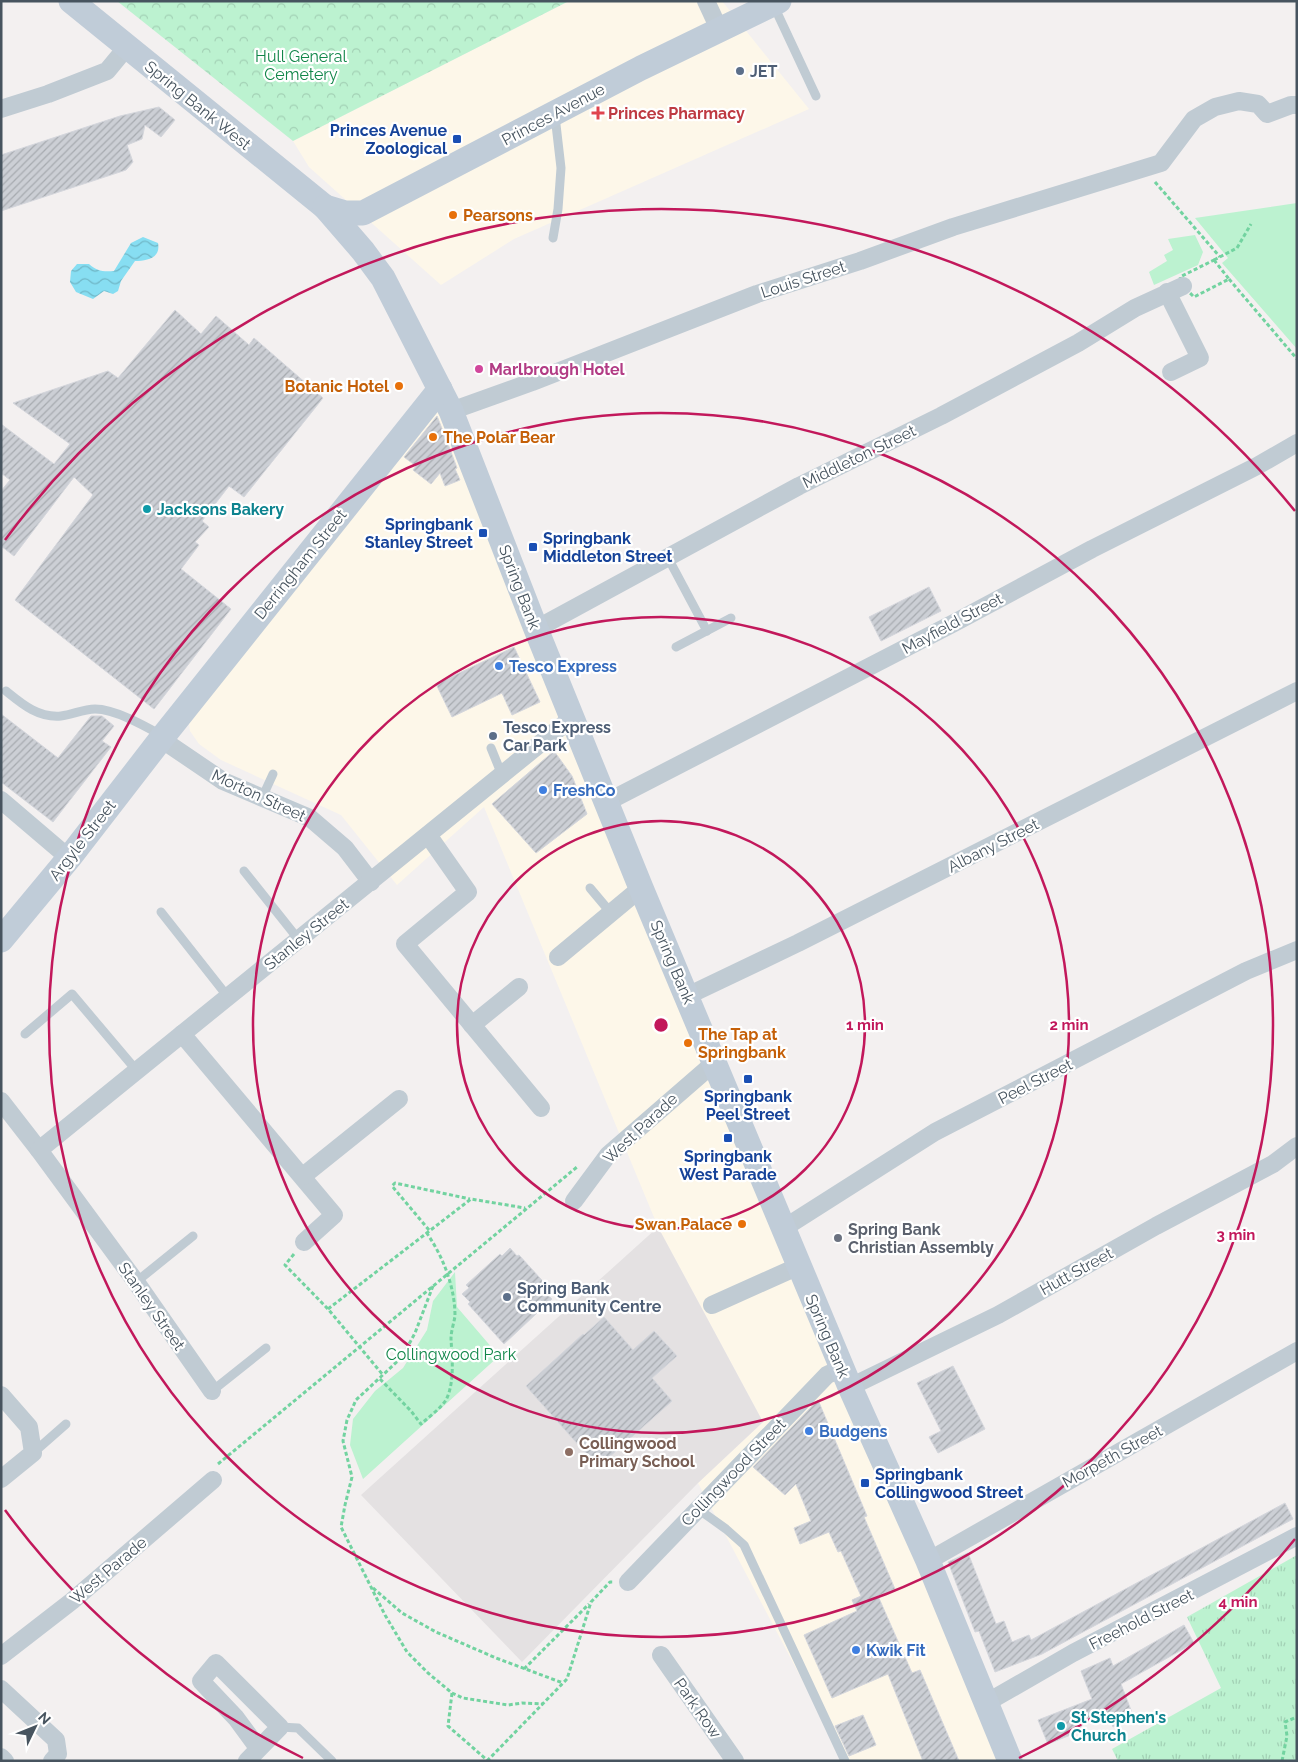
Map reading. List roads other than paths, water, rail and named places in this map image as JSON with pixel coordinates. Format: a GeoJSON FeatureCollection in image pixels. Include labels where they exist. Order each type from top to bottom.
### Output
{"type":"FeatureCollection","features":[{"type":"Feature","properties":{"kind":"street","name":"Spring Bank West"},"geometry":{"type":"LineString","coordinates":[[71,1],[126,48],[325,208]]}},
{"type":"Feature","properties":{"kind":"street"},"geometry":{"type":"LineString","coordinates":[[706,1],[720,29]]}},
{"type":"Feature","properties":{"kind":"street","name":"Princes Avenue"},"geometry":{"type":"LineString","coordinates":[[363,213],[720,29],[776,3]]}},
{"type":"Feature","properties":{"kind":"street"},"geometry":{"type":"LineString","coordinates":[[1,109],[48,94],[106,70],[126,48]]}},
{"type":"Feature","properties":{"kind":"street","name":"Louis Street"},"geometry":{"type":"LineString","coordinates":[[451,411],[532,382],[757,294],[860,261],[953,227],[1155,165],[1194,119],[1214,107],[1239,101],[1258,104],[1267,114],[1297,105]]}},
{"type":"Feature","properties":{"kind":"street"},"geometry":{"type":"LineString","coordinates":[[325,208],[345,213],[363,213]]}},
{"type":"Feature","properties":{"kind":"street","name":"Spring Bank"},"geometry":{"type":"LineString","coordinates":[[325,208],[363,251],[383,278],[451,411],[536,629],[641,888],[846,1378],[928,1561],[1010,1761]]}},
{"type":"Feature","properties":{"kind":"street","name":"Spring Bank"},"geometry":{"type":"LineString","coordinates":[[363,213],[356,225],[363,251]]}},
{"type":"Feature","properties":{"kind":"street","name":"Middleton Street"},"geometry":{"type":"LineString","coordinates":[[536,629],[667,556],[799,486],[941,416],[1078,343],[1135,308],[1175,289],[1200,358],[1171,372]]}},
{"type":"Feature","properties":{"kind":"street","name":"Derringham Street"},"geometry":{"type":"LineString","coordinates":[[162,737],[440,389]]}},
{"type":"Feature","properties":{"kind":"street","name":"Mayfield Street"},"geometry":{"type":"LineString","coordinates":[[607,802],[954,623],[1092,549],[1257,466],[1297,443]]}},
{"type":"Feature","properties":{"kind":"street","name":"Albany Street"},"geometry":{"type":"LineString","coordinates":[[687,996],[798,943],[1297,691]]}},
{"type":"Feature","properties":{"kind":"street","name":"Stanley Street"},"geometry":{"type":"LineString","coordinates":[[39,1150],[573,717]]}},
{"type":"Feature","properties":{"kind":"street","name":"Morton Street"},"geometry":{"type":"LineString","coordinates":[[162,737],[223,781],[310,818],[345,848],[371,882]]}},
{"type":"Feature","properties":{"kind":"street","name":"Argyle Street"},"geometry":{"type":"LineString","coordinates":[[1,940],[69,858],[162,737]]}},
{"type":"Feature","properties":{"kind":"street"},"geometry":{"type":"LineString","coordinates":[[1,800],[69,858]]}},
{"type":"Feature","properties":{"kind":"street"},"geometry":{"type":"LineString","coordinates":[[428,835],[468,892],[405,944],[541,1108]]}},
{"type":"Feature","properties":{"kind":"street"},"geometry":{"type":"LineString","coordinates":[[558,957],[641,888]]}},
{"type":"Feature","properties":{"kind":"street","name":"Peel Street"},"geometry":{"type":"LineString","coordinates":[[784,1228],[935,1132],[1246,971],[1297,950]]}},
{"type":"Feature","properties":{"kind":"street"},"geometry":{"type":"LineString","coordinates":[[472,1025],[519,987]]}},
{"type":"Feature","properties":{"kind":"street"},"geometry":{"type":"LineString","coordinates":[[182,1034],[334,1215],[304,1242]]}},
{"type":"Feature","properties":{"kind":"street","name":"West Parade"},"geometry":{"type":"LineString","coordinates":[[574,1201],[608,1154],[714,1063]]}},
{"type":"Feature","properties":{"kind":"street"},"geometry":{"type":"LineString","coordinates":[[303,1176],[399,1099]]}},
{"type":"Feature","properties":{"kind":"street","name":"Stanley Street"},"geometry":{"type":"LineString","coordinates":[[1,1100],[136,1282],[212,1391]]}},
{"type":"Feature","properties":{"kind":"street","name":"Hutt Street"},"geometry":{"type":"LineString","coordinates":[[846,1378],[965,1331],[998,1315],[1156,1226],[1273,1164],[1297,1146]]}},
{"type":"Feature","properties":{"kind":"street"},"geometry":{"type":"LineString","coordinates":[[712,1305],[799,1266]]}},
{"type":"Feature","properties":{"kind":"street","name":"Morpeth Street"},"geometry":{"type":"LineString","coordinates":[[928,1561],[1297,1351]]}},
{"type":"Feature","properties":{"kind":"street","name":"Collingwood Street"},"geometry":{"type":"LineString","coordinates":[[628,1582],[828,1375],[846,1378]]}},
{"type":"Feature","properties":{"kind":"street"},"geometry":{"type":"LineString","coordinates":[[1,1395],[29,1427],[33,1453],[1,1479]]}},
{"type":"Feature","properties":{"kind":"street","name":"West Parade"},"geometry":{"type":"LineString","coordinates":[[1,1656],[72,1600],[213,1480]]}},
{"type":"Feature","properties":{"kind":"street","name":"Freehold Street"},"geometry":{"type":"LineString","coordinates":[[986,1703],[1073,1654],[1297,1536]]}},
{"type":"Feature","properties":{"kind":"street","name":"Park Row"},"geometry":{"type":"LineString","coordinates":[[661,1655],[735,1761]]}},
{"type":"Feature","properties":{"kind":"street"},"geometry":{"type":"LineString","coordinates":[[216,1663],[280,1727],[252,1754],[236,1718],[201,1681],[216,1663]]}},
{"type":"Feature","properties":{"kind":"street"},"geometry":{"type":"LineString","coordinates":[[1,1689],[56,1740],[58,1754],[52,1761]]}},
{"type":"Feature","properties":{"kind":"street"},"geometry":{"type":"LineString","coordinates":[[1,1757],[5,1761]]}},
{"type":"Feature","properties":{"kind":"lane"},"geometry":{"type":"LineString","coordinates":[[776,3],[816,96]]}},
{"type":"Feature","properties":{"kind":"lane"},"geometry":{"type":"LineString","coordinates":[[553,238],[558,209],[561,168],[555,113]]}},
{"type":"Feature","properties":{"kind":"lane"},"geometry":{"type":"LineString","coordinates":[[667,556],[707,631]]}},
{"type":"Feature","properties":{"kind":"lane"},"geometry":{"type":"LineString","coordinates":[[676,647],[731,618]]}},
{"type":"Feature","properties":{"kind":"lane"},"geometry":{"type":"LineString","coordinates":[[6,691],[23,704],[44,715],[61,716],[99,709],[127,718],[162,737]]}},
{"type":"Feature","properties":{"kind":"lane"},"geometry":{"type":"LineString","coordinates":[[491,748],[502,775]]}},
{"type":"Feature","properties":{"kind":"lane"},"geometry":{"type":"LineString","coordinates":[[262,798],[273,774]]}},
{"type":"Feature","properties":{"kind":"lane"},"geometry":{"type":"LineString","coordinates":[[244,871],[299,940]]}},
{"type":"Feature","properties":{"kind":"lane"},"geometry":{"type":"LineString","coordinates":[[590,888],[611,914]]}},
{"type":"Feature","properties":{"kind":"lane"},"geometry":{"type":"LineString","coordinates":[[161,912],[228,997]]}},
{"type":"Feature","properties":{"kind":"lane"},"geometry":{"type":"LineString","coordinates":[[24,1034],[72,994],[137,1071]]}},
{"type":"Feature","properties":{"kind":"lane"},"geometry":{"type":"LineString","coordinates":[[136,1282],[192,1236]]}},
{"type":"Feature","properties":{"kind":"lane"},"geometry":{"type":"LineString","coordinates":[[212,1391],[266,1348]]}},
{"type":"Feature","properties":{"kind":"lane"},"geometry":{"type":"LineString","coordinates":[[33,1453],[66,1424]]}},
{"type":"Feature","properties":{"kind":"lane"},"geometry":{"type":"LineString","coordinates":[[698,1509],[744,1545],[845,1761]]}},
{"type":"Feature","properties":{"kind":"lane"},"geometry":{"type":"LineString","coordinates":[[280,1727],[298,1728],[332,1761]]}},
{"type":"Feature","properties":{"kind":"water"},"geometry":{"type":"Polygon","coordinates":[[[143,237],[158,243],[157,252],[152,258],[135,261],[121,281],[118,291],[113,294],[104,291],[93,299],[76,292],[70,282],[71,271],[77,264],[89,264],[100,270],[114,271],[131,243],[143,237]]]}},
{"type":"Feature","properties":{"kind":"place","name":"JET"},"geometry":{"type":"Point","coordinates":[740,71]}},
{"type":"Feature","properties":{"kind":"place","name":"Princes Pharmacy"},"geometry":{"type":"Point","coordinates":[598,113]}},
{"type":"Feature","properties":{"kind":"place","name":"Princes Avenue Zoological"},"geometry":{"type":"Point","coordinates":[457,139]}},
{"type":"Feature","properties":{"kind":"place","name":"Pearsons"},"geometry":{"type":"Point","coordinates":[453,215]}},
{"type":"Feature","properties":{"kind":"place","name":"Marlbrough Hotel"},"geometry":{"type":"Point","coordinates":[479,369]}},
{"type":"Feature","properties":{"kind":"place","name":"Botanic Hotel"},"geometry":{"type":"Point","coordinates":[399,386]}},
{"type":"Feature","properties":{"kind":"place","name":"The Polar Bear"},"geometry":{"type":"Point","coordinates":[433,437]}},
{"type":"Feature","properties":{"kind":"place","name":"Jacksons Bakery"},"geometry":{"type":"Point","coordinates":[147,509]}},
{"type":"Feature","properties":{"kind":"place","name":"Springbank Stanley Street"},"geometry":{"type":"Point","coordinates":[483,533]}},
{"type":"Feature","properties":{"kind":"place","name":"Springbank Middleton Street"},"geometry":{"type":"Point","coordinates":[533,547]}},
{"type":"Feature","properties":{"kind":"place","name":"Tesco Express"},"geometry":{"type":"Point","coordinates":[499,666]}},
{"type":"Feature","properties":{"kind":"place","name":"Tesco Express Car Park"},"geometry":{"type":"Point","coordinates":[493,736]}},
{"type":"Feature","properties":{"kind":"place","name":"FreshCo"},"geometry":{"type":"Point","coordinates":[543,790]}},
{"type":"Feature","properties":{"kind":"place","name":"The Tap at Springbank"},"geometry":{"type":"Point","coordinates":[688,1043]}},
{"type":"Feature","properties":{"kind":"place","name":"Springbank Peel Street"},"geometry":{"type":"Point","coordinates":[748,1079]}},
{"type":"Feature","properties":{"kind":"place","name":"Springbank West Parade"},"geometry":{"type":"Point","coordinates":[728,1138]}},
{"type":"Feature","properties":{"kind":"place","name":"Swan Palace"},"geometry":{"type":"Point","coordinates":[742,1224]}},
{"type":"Feature","properties":{"kind":"place","name":"Spring Bank Christian Assembly"},"geometry":{"type":"Point","coordinates":[838,1238]}},
{"type":"Feature","properties":{"kind":"place","name":"Spring Bank Community Centre"},"geometry":{"type":"Point","coordinates":[507,1297]}},
{"type":"Feature","properties":{"kind":"place","name":"Budgens"},"geometry":{"type":"Point","coordinates":[809,1431]}},
{"type":"Feature","properties":{"kind":"place","name":"Collingwood Primary School"},"geometry":{"type":"Point","coordinates":[569,1452]}},
{"type":"Feature","properties":{"kind":"place","name":"Springbank Collingwood Street"},"geometry":{"type":"Point","coordinates":[865,1483]}},
{"type":"Feature","properties":{"kind":"place","name":"Kwik Fit"},"geometry":{"type":"Point","coordinates":[856,1650]}},
{"type":"Feature","properties":{"kind":"place","name":"St Stephen's Church"},"geometry":{"type":"Point","coordinates":[1061,1726]}},
{"type":"Feature","properties":{"kind":"park label","name":"Hull General Cemetery"},"geometry":{"type":"Point","coordinates":[301,65]}},
{"type":"Feature","properties":{"kind":"park label","name":"Collingwood Park"},"geometry":{"type":"Point","coordinates":[451,1354]}}]}
